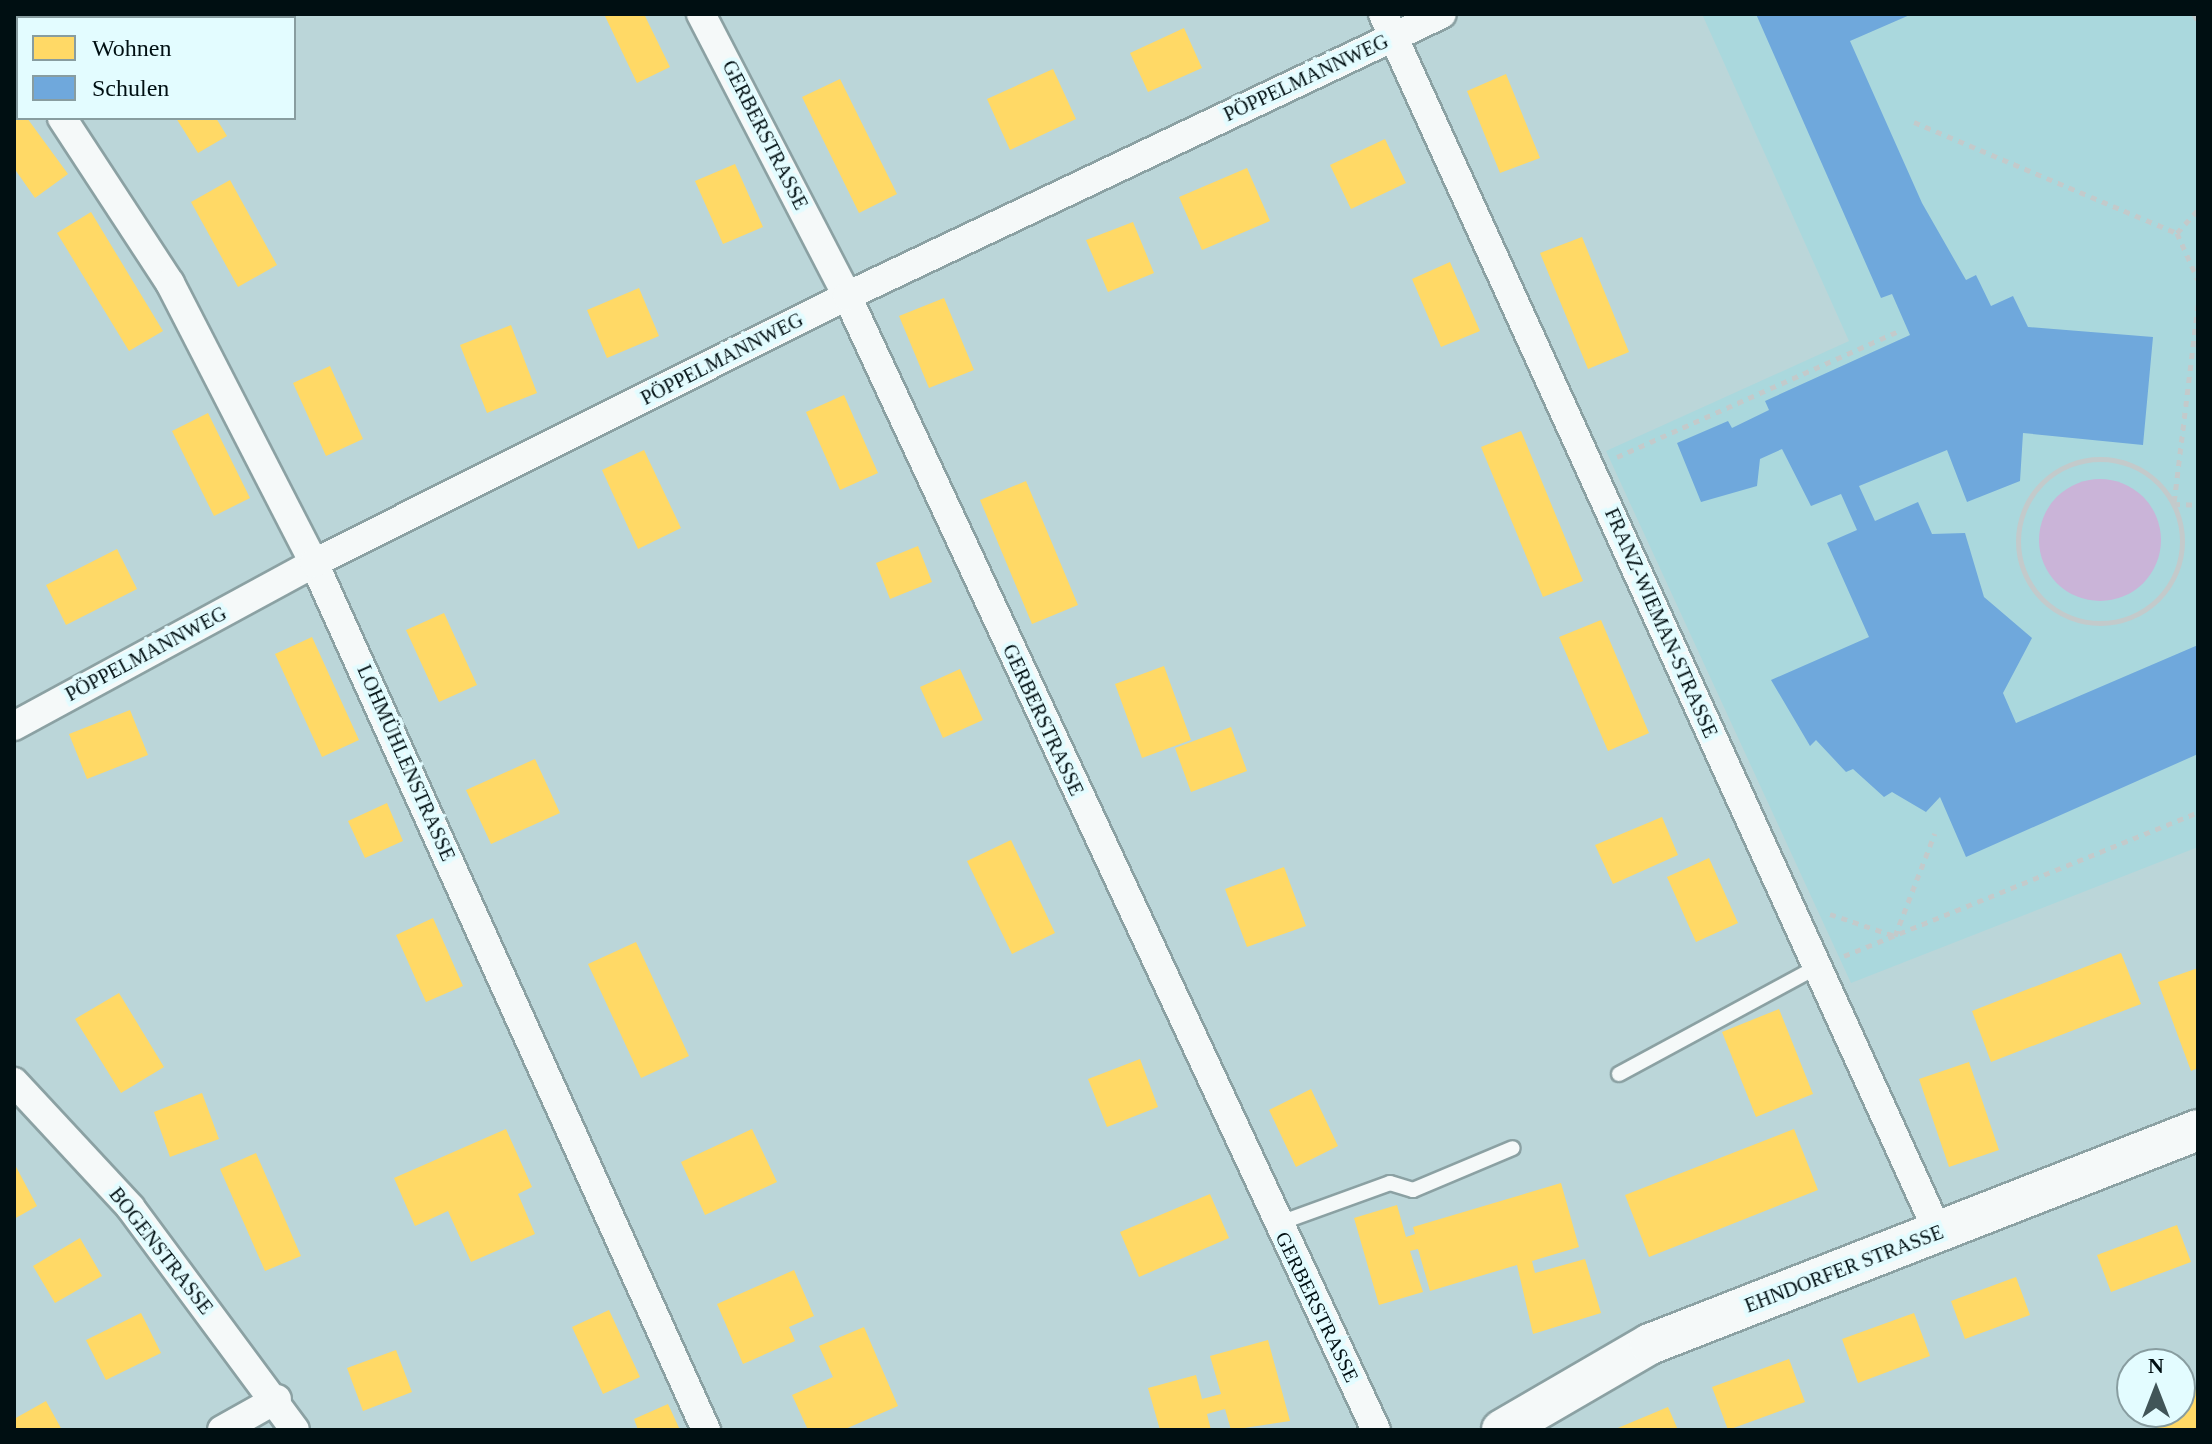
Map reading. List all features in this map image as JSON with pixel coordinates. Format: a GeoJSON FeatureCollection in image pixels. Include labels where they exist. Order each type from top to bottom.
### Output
{"type":"FeatureCollection","features":[{"type":"Feature","properties":{"kind":"street","name":"GERBERSTRASSE"},"geometry":{"type":"LineString","coordinates":[[701,14],[847,296],[1277,1225],[1376,1430]]}},
{"type":"Feature","properties":{"kind":"street","name":"PÖPPELMANNWEG"},"geometry":{"type":"LineString","coordinates":[[14,726],[314,563],[1389,25],[1442,14]]}},
{"type":"Feature","properties":{"kind":"street","name":"FRANZ-WIEMAN-STRASSE"},"geometry":{"type":"LineString","coordinates":[[1389,25],[1938,1232]]}},
{"type":"Feature","properties":{"kind":"street","name":"LOHMÜHLENSTRASSE"},"geometry":{"type":"LineString","coordinates":[[63,120],[170,283],[314,563],[706,1430]]}},
{"type":"Feature","properties":{"kind":"street","name":"BOGENSTRASSE"},"geometry":{"type":"LineString","coordinates":[[14,1082],[130,1207],[277,1399],[295,1430]]}},
{"type":"Feature","properties":{"kind":"street","name":"EHNDORFER STRASSE"},"geometry":{"type":"LineString","coordinates":[[1502,1430],[1650,1344],[2198,1130]]}},
{"type":"Feature","properties":{"kind":"street"},"geometry":{"type":"LineString","coordinates":[[222,1430],[277,1399]]}},
{"type":"Feature","properties":{"kind":"lane"},"geometry":{"type":"LineString","coordinates":[[1619,1074],[1817,967]]}},
{"type":"Feature","properties":{"kind":"lane"},"geometry":{"type":"LineString","coordinates":[[1277,1225],[1390,1183],[1413,1190],[1513,1148]]}},
{"type":"Feature","properties":{"kind":"path"},"geometry":{"type":"LineString","coordinates":[[2194,14],[2198,21]]}},
{"type":"Feature","properties":{"kind":"path"},"geometry":{"type":"LineString","coordinates":[[1914,122],[2177,233],[2198,280]]}},
{"type":"Feature","properties":{"kind":"path"},"geometry":{"type":"LineString","coordinates":[[2177,233],[2198,210]]}},
{"type":"Feature","properties":{"kind":"path"},"geometry":{"type":"LineString","coordinates":[[2174,504],[2159,482],[2125,463],[2087,460],[2062,468],[2041,484],[2022,518],[2019,556],[2028,581],[2070,618],[2126,620],[2151,606],[2176,572],[2182,531],[2174,504],[2198,305]]}},
{"type":"Feature","properties":{"kind":"path"},"geometry":{"type":"LineString","coordinates":[[1591,469],[1901,330]]}},
{"type":"Feature","properties":{"kind":"path"},"geometry":{"type":"LineString","coordinates":[[2174,504],[2198,505]]}},
{"type":"Feature","properties":{"kind":"path"},"geometry":{"type":"LineString","coordinates":[[1817,967],[2198,812]]}},
{"type":"Feature","properties":{"kind":"path"},"geometry":{"type":"LineString","coordinates":[[1895,936],[1935,833]]}},
{"type":"Feature","properties":{"kind":"path"},"geometry":{"type":"LineString","coordinates":[[1787,901],[1895,936]]}},
{"type":"Feature","properties":{"kind":"shaded area"},"geometry":{"type":"Polygon","coordinates":[[[1702,14],[2198,14],[2198,847],[1851,983],[1606,451],[1849,341],[1702,14]]]}},
{"type":"Feature","properties":{"kind":"shaded area"},"geometry":{"type":"Polygon","coordinates":[[[2100,479],[2124,483],[2143,497],[2157,516],[2161,540],[2157,564],[2143,583],[2124,597],[2100,601],[2076,597],[2057,583],[2043,564],[2039,540],[2043,516],[2057,497],[2076,483],[2100,479]]]}},
{"type":"Feature","properties":{"kind":"building: Wohnen"},"geometry":{"type":"Polygon","coordinates":[[[64,14],[120,16],[66,16],[64,14]]]}},
{"type":"Feature","properties":{"kind":"building: Wohnen"},"geometry":{"type":"Polygon","coordinates":[[[604,14],[644,14],[670,67],[637,83],[604,14]]]}},
{"type":"Feature","properties":{"kind":"building: Wohnen"},"geometry":{"type":"Polygon","coordinates":[[[1184,28],[1202,68],[1148,92],[1130,53],[1184,28]]]}},
{"type":"Feature","properties":{"kind":"building: Wohnen"},"geometry":{"type":"Polygon","coordinates":[[[1053,69],[1076,119],[1010,150],[987,99],[1053,69]]]}},
{"type":"Feature","properties":{"kind":"building: Wohnen"},"geometry":{"type":"Polygon","coordinates":[[[1506,74],[1540,158],[1500,173],[1467,91],[1506,74]]]}},
{"type":"Feature","properties":{"kind":"building: Wohnen"},"geometry":{"type":"Polygon","coordinates":[[[840,79],[897,194],[859,213],[802,97],[840,79]]]}},
{"type":"Feature","properties":{"kind":"building: Wohnen"},"geometry":{"type":"Polygon","coordinates":[[[14,99],[16,120],[28,120],[68,174],[35,198],[14,168],[14,99]]]}},
{"type":"Feature","properties":{"kind":"building: Wohnen"},"geometry":{"type":"Polygon","coordinates":[[[177,120],[217,120],[227,136],[198,153],[177,120]]]}},
{"type":"Feature","properties":{"kind":"building: Wohnen"},"geometry":{"type":"Polygon","coordinates":[[[1385,139],[1406,183],[1351,209],[1330,165],[1385,139]]]}},
{"type":"Feature","properties":{"kind":"building: Wohnen"},"geometry":{"type":"Polygon","coordinates":[[[735,164],[763,227],[723,244],[695,181],[735,164]]]}},
{"type":"Feature","properties":{"kind":"building: Wohnen"},"geometry":{"type":"Polygon","coordinates":[[[1247,168],[1270,221],[1202,250],[1179,197],[1247,168]]]}},
{"type":"Feature","properties":{"kind":"building: Wohnen"},"geometry":{"type":"Polygon","coordinates":[[[230,180],[277,265],[238,287],[191,202],[230,180]]]}},
{"type":"Feature","properties":{"kind":"building: Wohnen"},"geometry":{"type":"Polygon","coordinates":[[[91,212],[163,331],[129,351],[57,233],[91,212]]]}},
{"type":"Feature","properties":{"kind":"building: Wohnen"},"geometry":{"type":"Polygon","coordinates":[[[1133,222],[1154,273],[1108,292],[1086,240],[1133,222]]]}},
{"type":"Feature","properties":{"kind":"building: Wohnen"},"geometry":{"type":"Polygon","coordinates":[[[1582,237],[1629,352],[1588,369],[1540,253],[1582,237]]]}},
{"type":"Feature","properties":{"kind":"building: Wohnen"},"geometry":{"type":"Polygon","coordinates":[[[1450,262],[1480,331],[1441,347],[1412,279],[1450,262]]]}},
{"type":"Feature","properties":{"kind":"building: Wohnen"},"geometry":{"type":"Polygon","coordinates":[[[639,288],[659,336],[607,358],[587,310],[639,288]]]}},
{"type":"Feature","properties":{"kind":"building: Wohnen"},"geometry":{"type":"Polygon","coordinates":[[[944,298],[974,370],[929,388],[899,316],[944,298]]]}},
{"type":"Feature","properties":{"kind":"building: Wohnen"},"geometry":{"type":"Polygon","coordinates":[[[511,325],[537,393],[487,413],[460,345],[511,325]]]}},
{"type":"Feature","properties":{"kind":"building: Wohnen"},"geometry":{"type":"Polygon","coordinates":[[[330,366],[363,439],[326,456],[293,383],[330,366]]]}},
{"type":"Feature","properties":{"kind":"building: Wohnen"},"geometry":{"type":"Polygon","coordinates":[[[844,395],[878,473],[840,490],[806,412],[844,395]]]}},
{"type":"Feature","properties":{"kind":"building: Wohnen"},"geometry":{"type":"Polygon","coordinates":[[[208,413],[250,498],[214,516],[172,431],[208,413]]]}},
{"type":"Feature","properties":{"kind":"building: Wohnen"},"geometry":{"type":"Polygon","coordinates":[[[1521,431],[1583,581],[1543,597],[1481,447],[1521,431]]]}},
{"type":"Feature","properties":{"kind":"building: Wohnen"},"geometry":{"type":"Polygon","coordinates":[[[644,450],[681,528],[638,549],[602,470],[644,450]]]}},
{"type":"Feature","properties":{"kind":"building: Wohnen"},"geometry":{"type":"Polygon","coordinates":[[[1026,481],[1078,605],[1032,624],[980,500],[1026,481]]]}},
{"type":"Feature","properties":{"kind":"building: Wohnen"},"geometry":{"type":"Polygon","coordinates":[[[918,546],[932,582],[890,599],[876,563],[918,546]]]}},
{"type":"Feature","properties":{"kind":"building: Wohnen"},"geometry":{"type":"Polygon","coordinates":[[[117,549],[137,589],[66,625],[46,585],[117,549]]]}},
{"type":"Feature","properties":{"kind":"building: Wohnen"},"geometry":{"type":"Polygon","coordinates":[[[444,613],[477,685],[439,702],[406,630],[444,613]]]}},
{"type":"Feature","properties":{"kind":"building: Wohnen"},"geometry":{"type":"Polygon","coordinates":[[[1601,620],[1649,733],[1608,751],[1559,637],[1601,620]]]}},
{"type":"Feature","properties":{"kind":"building: Wohnen"},"geometry":{"type":"Polygon","coordinates":[[[312,637],[359,740],[322,757],[275,654],[312,637]]]}},
{"type":"Feature","properties":{"kind":"building: Wohnen"},"geometry":{"type":"Polygon","coordinates":[[[1164,666],[1191,740],[1142,758],[1115,684],[1164,666]]]}},
{"type":"Feature","properties":{"kind":"building: Wohnen"},"geometry":{"type":"Polygon","coordinates":[[[960,669],[983,720],[943,738],[920,687],[960,669]]]}},
{"type":"Feature","properties":{"kind":"building: Wohnen"},"geometry":{"type":"Polygon","coordinates":[[[130,710],[148,755],[87,779],[69,734],[130,710]]]}},
{"type":"Feature","properties":{"kind":"building: Wohnen"},"geometry":{"type":"Polygon","coordinates":[[[1231,727],[1247,771],[1191,792],[1175,748],[1231,727]]]}},
{"type":"Feature","properties":{"kind":"building: Wohnen"},"geometry":{"type":"Polygon","coordinates":[[[535,759],[560,813],[491,844],[466,790],[535,759]]]}},
{"type":"Feature","properties":{"kind":"building: Wohnen"},"geometry":{"type":"Polygon","coordinates":[[[387,803],[403,841],[365,858],[348,821],[387,803]]]}},
{"type":"Feature","properties":{"kind":"building: Wohnen"},"geometry":{"type":"Polygon","coordinates":[[[1662,817],[1678,855],[1613,884],[1595,845],[1662,817]]]}},
{"type":"Feature","properties":{"kind":"building: Wohnen"},"geometry":{"type":"Polygon","coordinates":[[[1011,840],[1055,933],[1012,954],[967,861],[1011,840]]]}},
{"type":"Feature","properties":{"kind":"building: Wohnen"},"geometry":{"type":"Polygon","coordinates":[[[1709,858],[1738,923],[1696,942],[1667,877],[1709,858]]]}},
{"type":"Feature","properties":{"kind":"building: Wohnen"},"geometry":{"type":"Polygon","coordinates":[[[1284,867],[1306,926],[1247,947],[1225,889],[1284,867]]]}},
{"type":"Feature","properties":{"kind":"building: Wohnen"},"geometry":{"type":"Polygon","coordinates":[[[433,918],[463,986],[426,1002],[396,935],[433,918]]]}},
{"type":"Feature","properties":{"kind":"building: Wohnen"},"geometry":{"type":"Polygon","coordinates":[[[636,942],[689,1056],[641,1078],[588,964],[636,942]]]}},
{"type":"Feature","properties":{"kind":"building: Wohnen"},"geometry":{"type":"Polygon","coordinates":[[[2121,953],[2141,1004],[1991,1062],[1972,1011],[2121,953]]]}},
{"type":"Feature","properties":{"kind":"building: Wohnen"},"geometry":{"type":"Polygon","coordinates":[[[2198,968],[2198,1068],[2191,1071],[2158,982],[2198,968]]]}},
{"type":"Feature","properties":{"kind":"building: Wohnen"},"geometry":{"type":"Polygon","coordinates":[[[119,993],[164,1067],[121,1093],[75,1019],[119,993]]]}},
{"type":"Feature","properties":{"kind":"building: Wohnen"},"geometry":{"type":"Polygon","coordinates":[[[1779,1009],[1813,1094],[1756,1117],[1722,1032],[1779,1009]]]}},
{"type":"Feature","properties":{"kind":"building: Wohnen"},"geometry":{"type":"Polygon","coordinates":[[[1140,1059],[1158,1107],[1107,1127],[1088,1079],[1140,1059]]]}},
{"type":"Feature","properties":{"kind":"building: Wohnen"},"geometry":{"type":"Polygon","coordinates":[[[1969,1062],[1999,1150],[1949,1167],[1919,1079],[1969,1062]]]}},
{"type":"Feature","properties":{"kind":"building: Wohnen"},"geometry":{"type":"Polygon","coordinates":[[[1311,1089],[1338,1146],[1296,1167],[1269,1110],[1311,1089]]]}},
{"type":"Feature","properties":{"kind":"building: Wohnen"},"geometry":{"type":"Polygon","coordinates":[[[202,1093],[219,1139],[170,1157],[154,1112],[202,1093]]]}},
{"type":"Feature","properties":{"kind":"building: Wohnen"},"geometry":{"type":"Polygon","coordinates":[[[506,1129],[532,1187],[518,1194],[535,1234],[471,1262],[448,1211],[415,1226],[394,1178],[506,1129]]]}},
{"type":"Feature","properties":{"kind":"building: Wohnen"},"geometry":{"type":"Polygon","coordinates":[[[752,1129],[777,1182],[705,1215],[681,1162],[752,1129]]]}},
{"type":"Feature","properties":{"kind":"building: Wohnen"},"geometry":{"type":"Polygon","coordinates":[[[1794,1129],[1818,1190],[1649,1257],[1625,1195],[1794,1129]]]}},
{"type":"Feature","properties":{"kind":"building: Wohnen"},"geometry":{"type":"Polygon","coordinates":[[[256,1153],[301,1256],[265,1271],[220,1169],[256,1153]]]}},
{"type":"Feature","properties":{"kind":"building: Wohnen"},"geometry":{"type":"Polygon","coordinates":[[[14,1163],[37,1206],[14,1219],[14,1163]]]}},
{"type":"Feature","properties":{"kind":"building: Wohnen"},"geometry":{"type":"Polygon","coordinates":[[[1561,1183],[1579,1247],[1532,1261],[1535,1273],[1585,1259],[1601,1313],[1533,1334],[1517,1265],[1430,1291],[1418,1249],[1410,1251],[1423,1292],[1379,1305],[1354,1218],[1397,1205],[1406,1237],[1415,1234],[1413,1227],[1561,1183]]]}},
{"type":"Feature","properties":{"kind":"building: Wohnen"},"geometry":{"type":"Polygon","coordinates":[[[1210,1194],[1229,1238],[1139,1277],[1120,1232],[1210,1194]]]}},
{"type":"Feature","properties":{"kind":"building: Wohnen"},"geometry":{"type":"Polygon","coordinates":[[[2177,1225],[2191,1262],[2111,1292],[2097,1255],[2177,1225]]]}},
{"type":"Feature","properties":{"kind":"building: Wohnen"},"geometry":{"type":"Polygon","coordinates":[[[80,1238],[102,1276],[55,1303],[33,1266],[80,1238]]]}},
{"type":"Feature","properties":{"kind":"building: Wohnen"},"geometry":{"type":"Polygon","coordinates":[[[794,1270],[814,1316],[789,1327],[795,1341],[743,1364],[717,1304],[794,1270]]]}},
{"type":"Feature","properties":{"kind":"building: Wohnen"},"geometry":{"type":"Polygon","coordinates":[[[2016,1277],[2030,1315],[1965,1339],[1951,1301],[2016,1277]]]}},
{"type":"Feature","properties":{"kind":"building: Wohnen"},"geometry":{"type":"Polygon","coordinates":[[[609,1310],[640,1377],[603,1394],[572,1327],[609,1310]]]}},
{"type":"Feature","properties":{"kind":"building: Wohnen"},"geometry":{"type":"Polygon","coordinates":[[[141,1313],[161,1353],[106,1380],[86,1340],[141,1313]]]}},
{"type":"Feature","properties":{"kind":"building: Wohnen"},"geometry":{"type":"Polygon","coordinates":[[[1914,1313],[1930,1356],[1858,1383],[1842,1339],[1914,1313]]]}},
{"type":"Feature","properties":{"kind":"building: Wohnen"},"geometry":{"type":"Polygon","coordinates":[[[864,1327],[898,1406],[843,1430],[808,1430],[792,1395],[833,1377],[819,1346],[864,1327]]]}},
{"type":"Feature","properties":{"kind":"building: Wohnen"},"geometry":{"type":"Polygon","coordinates":[[[1268,1340],[1290,1421],[1231,1430],[1225,1409],[1207,1414],[1211,1430],[1160,1430],[1148,1388],[1196,1375],[1202,1399],[1221,1394],[1210,1356],[1268,1340]]]}},
{"type":"Feature","properties":{"kind":"building: Wohnen"},"geometry":{"type":"Polygon","coordinates":[[[396,1350],[412,1392],[363,1411],[347,1368],[396,1350]]]}},
{"type":"Feature","properties":{"kind":"building: Wohnen"},"geometry":{"type":"Polygon","coordinates":[[[1789,1359],[1805,1402],[1728,1430],[1712,1387],[1789,1359]]]}},
{"type":"Feature","properties":{"kind":"building: Wohnen"},"geometry":{"type":"Polygon","coordinates":[[[2196,1388],[2198,1430],[2158,1430],[2196,1428],[2196,1388]]]}},
{"type":"Feature","properties":{"kind":"building: Wohnen"},"geometry":{"type":"Polygon","coordinates":[[[46,1401],[62,1430],[14,1430],[14,1419],[46,1401]]]}},
{"type":"Feature","properties":{"kind":"building: Wohnen"},"geometry":{"type":"Polygon","coordinates":[[[668,1404],[680,1430],[638,1430],[634,1419],[668,1404]]]}},
{"type":"Feature","properties":{"kind":"building: Wohnen"},"geometry":{"type":"Polygon","coordinates":[[[1668,1407],[1678,1430],[1613,1430],[1668,1407]]]}},
{"type":"Feature","properties":{"kind":"building: Schulen"},"geometry":{"type":"Polygon","coordinates":[[[1756,14],[1912,14],[1850,41],[1922,203],[1966,280],[1976,275],[1991,306],[2013,296],[2028,327],[2153,337],[2143,445],[2023,433],[2020,481],[1967,502],[1947,450],[1859,486],[1875,521],[1918,502],[1932,534],[1965,533],[1984,597],[2032,638],[2003,693],[2016,723],[2198,645],[2198,754],[1966,857],[1940,797],[1926,812],[1892,792],[1884,797],[1853,769],[1846,772],[1816,740],[1810,746],[1771,680],[1869,637],[1827,543],[1857,530],[1841,494],[1811,506],[1782,449],[1760,459],[1757,486],[1701,502],[1677,443],[1728,421],[1732,428],[1769,410],[1765,401],[1910,335],[1892,294],[1881,298],[1756,14]]]}}]}
